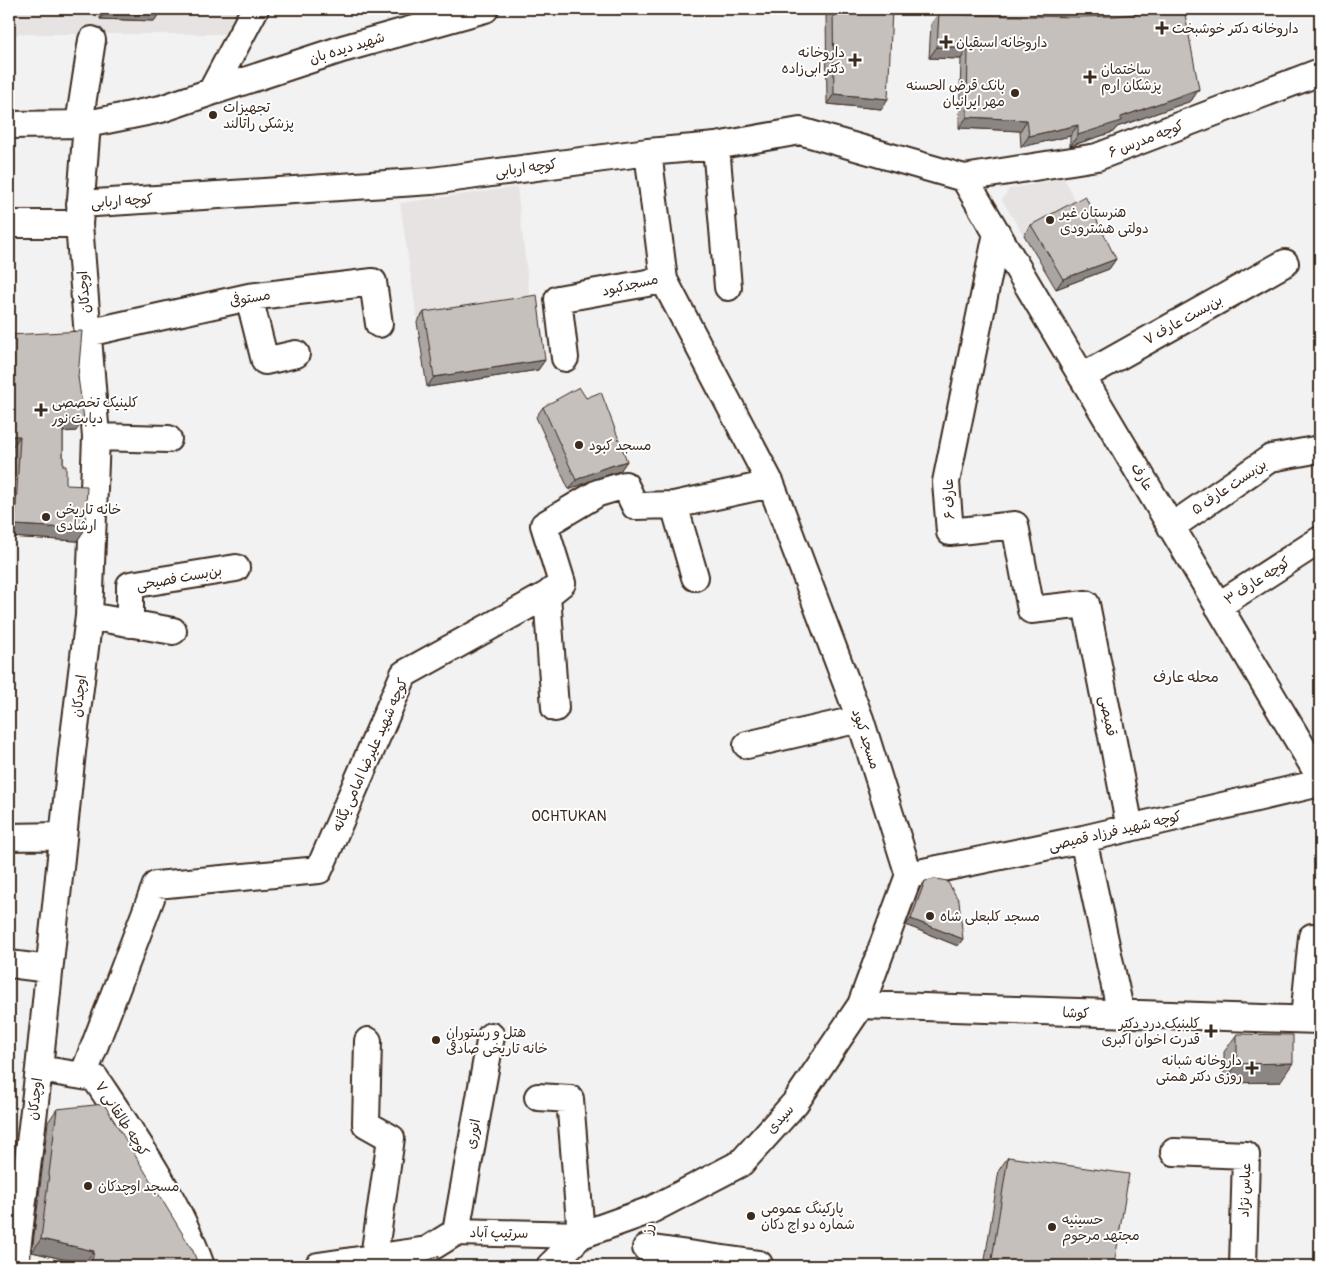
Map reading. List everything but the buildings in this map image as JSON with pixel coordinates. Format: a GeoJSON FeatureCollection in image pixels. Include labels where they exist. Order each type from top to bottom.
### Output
{"type":"FeatureCollection","features":[{"type":"Feature","properties":{"kind":"street"},"geometry":{"type":"LineString","coordinates":[[211,92],[255,9]]}},
{"type":"Feature","properties":{"kind":"street","name":"شهید دیده بان"},"geometry":{"type":"LineString","coordinates":[[9,125],[83,124],[161,109],[342,49],[485,9]]}},
{"type":"Feature","properties":{"kind":"street","name":"اوچدکان"},"geometry":{"type":"LineString","coordinates":[[15,1266],[89,616],[96,438],[80,214],[83,124],[92,40]]}},
{"type":"Feature","properties":{"kind":"street","name":"کوچه مدرس ۶"},"geometry":{"type":"LineString","coordinates":[[964,178],[1097,157],[1320,72]]}},
{"type":"Feature","properties":{"kind":"street","name":"کوچه اربابی"},"geometry":{"type":"LineString","coordinates":[[9,224],[80,214],[432,181],[648,152],[716,146],[800,131],[964,178]]}},
{"type":"Feature","properties":{"kind":"street"},"geometry":{"type":"LineString","coordinates":[[716,146],[728,287]]}},
{"type":"Feature","properties":{"kind":"street","name":"مسجدکبود"},"geometry":{"type":"LineString","coordinates":[[565,358],[558,299],[664,280],[648,152]]}},
{"type":"Feature","properties":{"kind":"street","name":"عارف"},"geometry":{"type":"LineString","coordinates":[[964,178],[1320,777]]}},
{"type":"Feature","properties":{"kind":"street","name":"عارف ۶"},"geometry":{"type":"LineString","coordinates":[[997,234],[946,482],[950,532],[1015,525],[1031,610],[1086,604]]}},
{"type":"Feature","properties":{"kind":"street","name":"بن‌بست عارف ۷"},"geometry":{"type":"LineString","coordinates":[[1082,377],[1285,263]]}},
{"type":"Feature","properties":{"kind":"street","name":"مسجد کبود"},"geometry":{"type":"LineString","coordinates":[[664,280],[770,484],[860,719],[909,876]]}},
{"type":"Feature","properties":{"kind":"street","name":"مستوفی"},"geometry":{"type":"LineString","coordinates":[[87,333],[249,297],[373,282],[379,324]]}},
{"type":"Feature","properties":{"kind":"street"},"geometry":{"type":"LineString","coordinates":[[249,297],[265,361],[296,354]]}},
{"type":"Feature","properties":{"kind":"street"},"geometry":{"type":"LineString","coordinates":[[96,438],[168,439]]}},
{"type":"Feature","properties":{"kind":"street","name":"بن‌بست عارف ۵"},"geometry":{"type":"LineString","coordinates":[[1171,526],[1271,458],[1320,449]]}},
{"type":"Feature","properties":{"kind":"street","name":"کوچه شهید علیرضا امامی یگانه"},"geometry":{"type":"LineString","coordinates":[[83,1076],[156,885],[319,870],[404,674],[547,596],[562,582],[544,525],[598,493],[625,485],[635,506],[674,505],[770,484]]}},
{"type":"Feature","properties":{"kind":"street"},"geometry":{"type":"LineString","coordinates":[[674,505],[695,577]]}},
{"type":"Feature","properties":{"kind":"street","name":"کوچه عارف ۳"},"geometry":{"type":"LineString","coordinates":[[1218,606],[1320,540]]}},
{"type":"Feature","properties":{"kind":"street","name":"بن‌بست فصیحی"},"geometry":{"type":"LineString","coordinates":[[130,624],[130,585],[236,568]]}},
{"type":"Feature","properties":{"kind":"street"},"geometry":{"type":"LineString","coordinates":[[547,596],[555,708]]}},
{"type":"Feature","properties":{"kind":"street","name":"قمیصی"},"geometry":{"type":"LineString","coordinates":[[1086,604],[1130,828]]}},
{"type":"Feature","properties":{"kind":"street"},"geometry":{"type":"LineString","coordinates":[[89,616],[173,631]]}},
{"type":"Feature","properties":{"kind":"street"},"geometry":{"type":"LineString","coordinates":[[747,745],[860,719]]}},
{"type":"Feature","properties":{"kind":"street","name":"کوچه شهید فرزاد قمیصی"},"geometry":{"type":"LineString","coordinates":[[909,876],[1083,839],[1320,783]]}},
{"type":"Feature","properties":{"kind":"street"},"geometry":{"type":"LineString","coordinates":[[9,837],[63,836]]}},
{"type":"Feature","properties":{"kind":"street"},"geometry":{"type":"LineString","coordinates":[[1083,839],[1121,1014]]}},
{"type":"Feature","properties":{"kind":"street","name":"سیدی"},"geometry":{"type":"LineString","coordinates":[[550,1266],[581,1235],[651,1210],[741,1163],[795,1103],[861,1005],[909,876]]}},
{"type":"Feature","properties":{"kind":"street"},"geometry":{"type":"LineString","coordinates":[[1312,1020],[1312,938],[1320,940]]}},
{"type":"Feature","properties":{"kind":"street"},"geometry":{"type":"LineString","coordinates":[[9,964],[49,969]]}},
{"type":"Feature","properties":{"kind":"street","name":"کوشا"},"geometry":{"type":"LineString","coordinates":[[861,1005],[1312,1020]]}},
{"type":"Feature","properties":{"kind":"street","name":"انوری"},"geometry":{"type":"LineString","coordinates":[[456,1232],[491,1036]]}},
{"type":"Feature","properties":{"kind":"street"},"geometry":{"type":"LineString","coordinates":[[368,1041],[366,1124],[391,1138],[385,1259]]}},
{"type":"Feature","properties":{"kind":"street","name":"کوچه طالقانی ۷"},"geometry":{"type":"LineString","coordinates":[[38,1069],[95,1078],[153,1166],[201,1266]]}},
{"type":"Feature","properties":{"kind":"street"},"geometry":{"type":"LineString","coordinates":[[538,1097],[570,1099],[581,1235]]}},
{"type":"Feature","properties":{"kind":"street","name":"عباس نژاد"},"geometry":{"type":"LineString","coordinates":[[1174,1152],[1246,1155],[1243,1266]]}},
{"type":"Feature","properties":{"kind":"street","name":"رز"},"geometry":{"type":"LineString","coordinates":[[651,1210],[645,1257],[759,1264]]}},
{"type":"Feature","properties":{"kind":"street","name":"سرتیپ آباد"},"geometry":{"type":"LineString","coordinates":[[318,1266],[385,1259],[427,1250],[456,1232],[581,1235]]}},
{"type":"Feature","properties":{"kind":"shaded area"},"geometry":{"type":"Polygon","coordinates":[[[9,9],[240,9],[227,34],[15,34],[13,15],[9,14],[9,9]]]}},
{"type":"Feature","properties":{"kind":"shaded area","name":"هنرستان غیر دولتی هشترودی"},"geometry":{"type":"Polygon","coordinates":[[[1064,178],[1109,269],[1056,289],[1002,200],[1009,189],[1064,178]]]}},
{"type":"Feature","properties":{"kind":"shaded area"},"geometry":{"type":"Polygon","coordinates":[[[517,187],[538,370],[427,387],[400,203],[517,187]]]}},
{"type":"Feature","properties":{"kind":"place","name":"داروخانه دکتر خوشبخت"},"geometry":{"type":"Point","coordinates":[1162,28]}},
{"type":"Feature","properties":{"kind":"place","name":"داروخانه اسبقیان"},"geometry":{"type":"Point","coordinates":[946,42]}},
{"type":"Feature","properties":{"kind":"place","name":"داروخانه دکتر ابی‌زاده"},"geometry":{"type":"Point","coordinates":[855,60]}},
{"type":"Feature","properties":{"kind":"place","name":"ساختمان پزشکان ارم"},"geometry":{"type":"Point","coordinates":[1090,77]}},
{"type":"Feature","properties":{"kind":"place","name":"بانک قرض الحسنه مهر ایرانیان"},"geometry":{"type":"Point","coordinates":[1015,93]}},
{"type":"Feature","properties":{"kind":"place","name":"تجهیزات پزشکی راتالند"},"geometry":{"type":"Point","coordinates":[213,115]}},
{"type":"Feature","properties":{"kind":"place","name":"هنرستان غیر دولتی هشترودی"},"geometry":{"type":"Point","coordinates":[1050,220]}},
{"type":"Feature","properties":{"kind":"place","name":"کلینیک تخصصی دیابت نور"},"geometry":{"type":"Point","coordinates":[41,410]}},
{"type":"Feature","properties":{"kind":"place","name":"مسجد کبود"},"geometry":{"type":"Point","coordinates":[579,445]}},
{"type":"Feature","properties":{"kind":"place","name":"خانه تاریخی ارشادی"},"geometry":{"type":"Point","coordinates":[46,517]}},
{"type":"Feature","properties":{"kind":"place","name":"مسجد کلبعلی شاه"},"geometry":{"type":"Point","coordinates":[930,916]}},
{"type":"Feature","properties":{"kind":"place","name":"کلینیک درد دکتر قدرت اخوان اکبری"},"geometry":{"type":"Point","coordinates":[1211,1031]}},
{"type":"Feature","properties":{"kind":"place","name":"هتل و رستوران خانه تاریخی صادقی"},"geometry":{"type":"Point","coordinates":[436,1040]}},
{"type":"Feature","properties":{"kind":"place","name":"داروخانه شبانه روزی دکتر همتی"},"geometry":{"type":"Point","coordinates":[1252,1068]}},
{"type":"Feature","properties":{"kind":"place","name":"مسجد اوچدکان"},"geometry":{"type":"Point","coordinates":[88,1186]}},
{"type":"Feature","properties":{"kind":"place","name":"پارکینگ عمومی شماره دو اچ دکان"},"geometry":{"type":"Point","coordinates":[751,1216]}},
{"type":"Feature","properties":{"kind":"place","name":"حسینیه مجتهد مرحوم"},"geometry":{"type":"Point","coordinates":[1052,1227]}},
{"type":"Feature","properties":{"kind":"district","name":"محله عارف"},"geometry":{"type":"Point","coordinates":[1186,677]}},
{"type":"Feature","properties":{"kind":"district","name":"OCHTUKAN"},"geometry":{"type":"Point","coordinates":[569,816]}}]}
